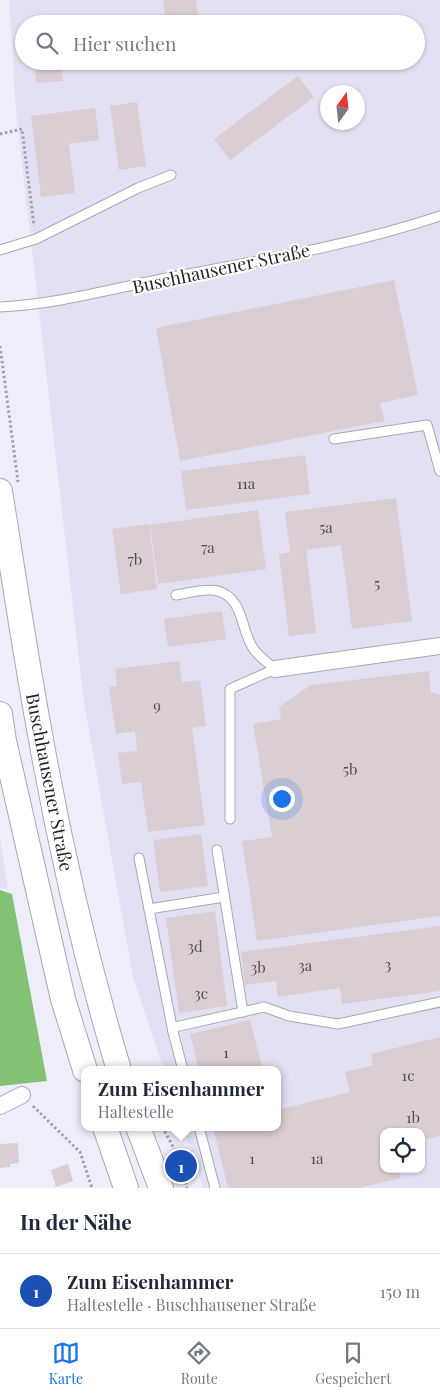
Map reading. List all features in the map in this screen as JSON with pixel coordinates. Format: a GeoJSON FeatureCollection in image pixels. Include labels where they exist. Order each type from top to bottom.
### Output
{"type":"FeatureCollection","features":[{"type":"Feature","properties":{"kind":"main road","name":"Buschhausener Straße"},"geometry":{"type":"LineString","coordinates":[[10,489],[40,734],[68,872],[98,998],[118,1066]]}},
{"type":"Feature","properties":{"kind":"main road","name":"Buschhausener Straße"},"geometry":{"type":"LineString","coordinates":[[0,714],[4,741],[63,999],[84,1066]]}},
{"type":"Feature","properties":{"kind":"main road"},"geometry":{"type":"LineString","coordinates":[[106,1131],[126,1188]]}},
{"type":"Feature","properties":{"kind":"main road"},"geometry":{"type":"LineString","coordinates":[[140,1131],[161,1188]]}},
{"type":"Feature","properties":{"kind":"street"},"geometry":{"type":"LineString","coordinates":[[275,669],[440,646]]}},
{"type":"Feature","properties":{"kind":"street"},"geometry":{"type":"LineString","coordinates":[[0,1106],[22,1095]]}},
{"type":"Feature","properties":{"kind":"lane"},"geometry":{"type":"LineString","coordinates":[[0,250],[36,239],[138,188],[171,175]]}},
{"type":"Feature","properties":{"kind":"lane","name":"Buschhausener Straße"},"geometry":{"type":"LineString","coordinates":[[0,308],[90,296],[170,277],[334,245],[440,216]]}},
{"type":"Feature","properties":{"kind":"lane"},"geometry":{"type":"LineString","coordinates":[[334,439],[428,426],[440,471]]}},
{"type":"Feature","properties":{"kind":"lane"},"geometry":{"type":"LineString","coordinates":[[176,595],[217,590],[230,597],[237,605],[246,634],[254,649],[275,669],[230,689],[230,819]]}},
{"type":"Feature","properties":{"kind":"lane"},"geometry":{"type":"LineString","coordinates":[[217,850],[243,1012]]}},
{"type":"Feature","properties":{"kind":"lane"},"geometry":{"type":"LineString","coordinates":[[139,858],[173,1032],[182,1066]]}},
{"type":"Feature","properties":{"kind":"lane"},"geometry":{"type":"LineString","coordinates":[[149,909],[224,897]]}},
{"type":"Feature","properties":{"kind":"lane"},"geometry":{"type":"LineString","coordinates":[[173,1032],[176,1027],[264,1007],[289,1016],[338,1024],[440,1002]]}},
{"type":"Feature","properties":{"kind":"lane"},"geometry":{"type":"LineString","coordinates":[[200,1131],[215,1188]]}},
{"type":"Feature","properties":{"kind":"path"},"geometry":{"type":"LineString","coordinates":[[0,134],[22,129],[36,239]]}},
{"type":"Feature","properties":{"kind":"path"},"geometry":{"type":"LineString","coordinates":[[0,346],[10,489]]}},
{"type":"Feature","properties":{"kind":"path"},"geometry":{"type":"LineString","coordinates":[[22,1095],[80,1152],[92,1188]]}},
{"type":"Feature","properties":{"kind":"path"},"geometry":{"type":"LineString","coordinates":[[164,1131],[181,1166],[187,1188]]}},
{"type":"Feature","properties":{"kind":"shaded area"},"geometry":{"type":"Polygon","coordinates":[[[9,0],[440,0],[440,1188],[203,1188],[184,1131],[281,1131],[281,1066],[163,1066],[133,977],[84,703],[16,111],[9,0]]]}},
{"type":"Feature","properties":{"kind":"shaded area"},"geometry":{"type":"Polygon","coordinates":[[[0,838],[8,889],[0,888],[0,838]]]}},
{"type":"Feature","properties":{"kind":"green space"},"geometry":{"type":"Polygon","coordinates":[[[0,890],[12,894],[47,1081],[0,1086],[0,890]]]}},
{"type":"Feature","properties":{"kind":"building"},"geometry":{"type":"Polygon","coordinates":[[[163,0],[196,0],[198,15],[165,15],[163,0]]]}},
{"type":"Feature","properties":{"kind":"building"},"geometry":{"type":"Polygon","coordinates":[[[35,70],[62,70],[63,81],[36,83],[35,70]]]}},
{"type":"Feature","properties":{"kind":"building"},"geometry":{"type":"Polygon","coordinates":[[[298,76],[314,97],[230,160],[214,139],[298,76]]]}},
{"type":"Feature","properties":{"kind":"building"},"geometry":{"type":"Polygon","coordinates":[[[137,102],[146,166],[119,170],[110,106],[137,102]]]}},
{"type":"Feature","properties":{"kind":"building"},"geometry":{"type":"Polygon","coordinates":[[[95,108],[99,140],[69,144],[75,193],[41,197],[31,116],[95,108]]]}},
{"type":"Feature","properties":{"kind":"building"},"geometry":{"type":"Polygon","coordinates":[[[394,280],[418,395],[380,403],[385,421],[180,461],[156,328],[394,280]]]}},
{"type":"Feature","properties":{"kind":"building"},"geometry":{"type":"Polygon","coordinates":[[[305,455],[310,494],[186,510],[181,471],[305,455]]]}},
{"type":"Feature","properties":{"kind":"building"},"geometry":{"type":"Polygon","coordinates":[[[396,498],[412,621],[352,629],[341,545],[306,550],[316,633],[289,636],[279,554],[290,552],[285,512],[396,498]]]}},
{"type":"Feature","properties":{"kind":"building"},"geometry":{"type":"Polygon","coordinates":[[[258,510],[266,569],[158,584],[150,525],[258,510]]]}},
{"type":"Feature","properties":{"kind":"building"},"geometry":{"type":"Polygon","coordinates":[[[149,524],[157,589],[121,594],[112,529],[149,524]]]}},
{"type":"Feature","properties":{"kind":"building"},"geometry":{"type":"Polygon","coordinates":[[[222,611],[226,639],[168,647],[164,619],[222,611]]]}},
{"type":"Feature","properties":{"kind":"building"},"geometry":{"type":"Polygon","coordinates":[[[179,661],[182,682],[200,680],[206,726],[192,728],[205,825],[148,832],[141,782],[122,784],[118,753],[137,751],[135,731],[116,734],[109,687],[117,686],[115,669],[179,661]]]}},
{"type":"Feature","properties":{"kind":"building"},"geometry":{"type":"Polygon","coordinates":[[[429,671],[431,692],[440,695],[440,916],[257,941],[242,841],[272,837],[253,724],[281,719],[279,707],[311,685],[429,671]]]}},
{"type":"Feature","properties":{"kind":"building"},"geometry":{"type":"Polygon","coordinates":[[[201,834],[208,886],[160,892],[153,840],[201,834]]]}},
{"type":"Feature","properties":{"kind":"building"},"geometry":{"type":"Polygon","coordinates":[[[215,911],[227,1006],[179,1013],[166,918],[215,911]]]}},
{"type":"Feature","properties":{"kind":"building"},"geometry":{"type":"Polygon","coordinates":[[[440,926],[440,991],[342,1004],[340,988],[278,997],[276,981],[245,985],[241,952],[440,926]]]}},
{"type":"Feature","properties":{"kind":"building"},"geometry":{"type":"Polygon","coordinates":[[[250,1020],[262,1066],[198,1066],[190,1034],[250,1020]]]}},
{"type":"Feature","properties":{"kind":"building"},"geometry":{"type":"Polygon","coordinates":[[[440,1037],[440,1136],[425,1139],[425,1128],[380,1128],[380,1173],[400,1173],[401,1178],[358,1188],[228,1188],[214,1131],[281,1131],[281,1109],[350,1092],[345,1072],[373,1065],[371,1054],[440,1037]]]}},
{"type":"Feature","properties":{"kind":"building"},"geometry":{"type":"Polygon","coordinates":[[[18,1143],[19,1163],[10,1164],[10,1167],[0,1168],[0,1144],[18,1143]]]}},
{"type":"Feature","properties":{"kind":"building"},"geometry":{"type":"Polygon","coordinates":[[[68,1164],[73,1181],[56,1187],[51,1170],[68,1164]]]}},
{"type":"Feature","properties":{"kind":"place","name":"Zum Eisenhammer"},"geometry":{"type":"Point","coordinates":[181,1166]}}]}
